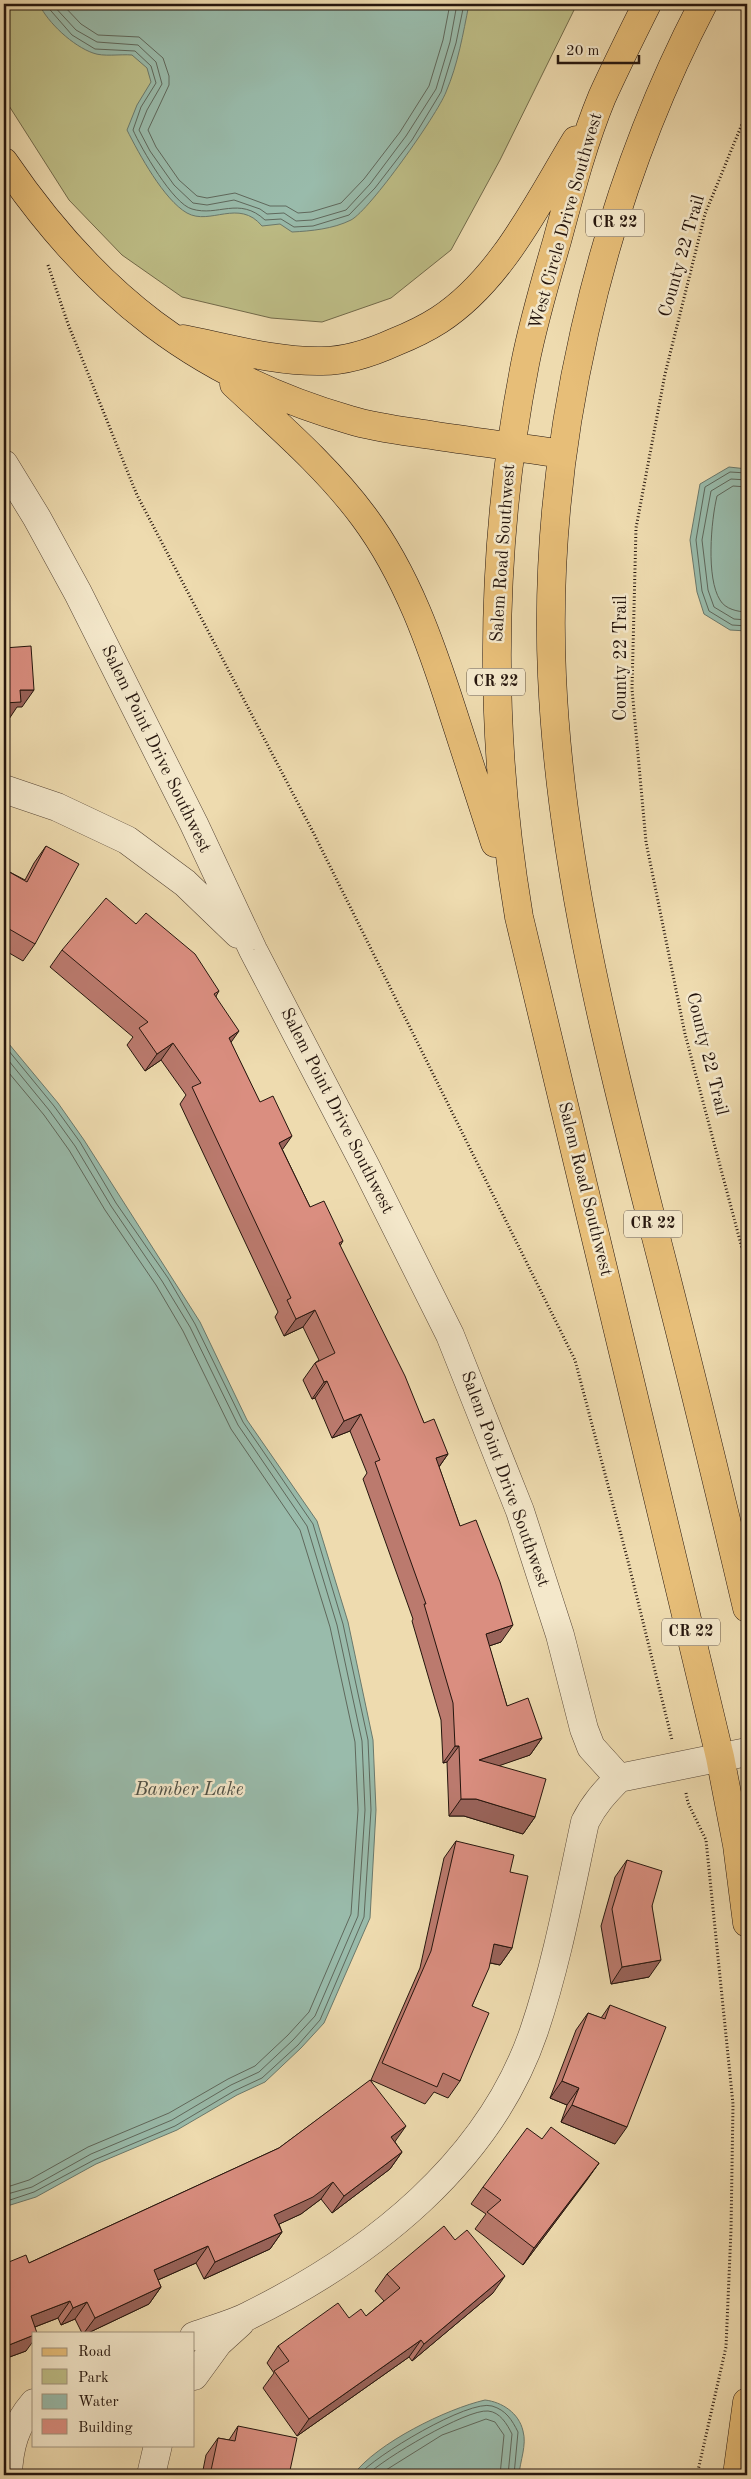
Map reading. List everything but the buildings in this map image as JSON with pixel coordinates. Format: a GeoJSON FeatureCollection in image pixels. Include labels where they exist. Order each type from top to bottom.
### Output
{"type":"FeatureCollection","features":[{"type":"Feature","properties":{"kind":"main road","name":"West Circle Drive Southwest"},"geometry":{"type":"LineString","coordinates":[[511,446],[525,362],[538,306],[574,180],[602,98],[648,4]]}},
{"type":"Feature","properties":{"kind":"main road","name":"CR 22"},"geometry":{"type":"LineString","coordinates":[[703,4],[664,88],[622,200],[587,325],[562,454],[550,596],[552,674],[556,741],[576,893],[617,1082],[691,1372],[747,1608]]}},
{"type":"Feature","properties":{"kind":"main road"},"geometry":{"type":"LineString","coordinates":[[168,336],[274,357],[322,361],[358,356],[414,334],[440,320],[462,302],[502,257],[602,98]]}},
{"type":"Feature","properties":{"kind":"main road","name":"Salem Road Southwest"},"geometry":{"type":"LineString","coordinates":[[4,162],[43,216],[81,261],[133,310],[168,336],[215,365],[272,393],[351,420],[394,429],[562,454]]}},
{"type":"Feature","properties":{"kind":"main road"},"geometry":{"type":"LineString","coordinates":[[215,365],[301,446],[337,484],[364,517],[389,555],[412,600],[432,648],[519,917]]}},
{"type":"Feature","properties":{"kind":"main road","name":"Salem Road Southwest"},"geometry":{"type":"LineString","coordinates":[[511,446],[498,588],[496,675],[501,793],[507,849],[519,917],[720,1757],[737,1845],[747,1923]]}},
{"type":"Feature","properties":{"kind":"main road"},"geometry":{"type":"LineString","coordinates":[[737,2475],[747,2402]]}},
{"type":"Feature","properties":{"kind":"street","name":"Salem Point Drive Southwest"},"geometry":{"type":"LineString","coordinates":[[4,464],[38,518],[78,593],[194,824],[253,950],[370,1175],[450,1335],[523,1520],[560,1635],[584,1729],[591,1747],[620,1778]]}},
{"type":"Feature","properties":{"kind":"street"},"geometry":{"type":"LineString","coordinates":[[4,789],[57,807],[127,840],[185,883],[253,950]]}},
{"type":"Feature","properties":{"kind":"street"},"geometry":{"type":"LineString","coordinates":[[195,2336],[249,2316],[331,2270],[360,2251],[419,2202],[445,2176],[475,2138],[516,2072],[534,2032],[548,1985],[585,1822],[595,1802],[620,1778],[747,1752]]}},
{"type":"Feature","properties":{"kind":"street"},"geometry":{"type":"LineString","coordinates":[[195,2375],[218,2343],[249,2316]]}},
{"type":"Feature","properties":{"kind":"street"},"geometry":{"type":"LineString","coordinates":[[8,2475],[9,2455],[14,2432],[32,2405]]}},
{"type":"Feature","properties":{"kind":"street"},"geometry":{"type":"LineString","coordinates":[[150,2475],[158,2446]]}},
{"type":"Feature","properties":{"kind":"path","name":"County 22 Trail"},"geometry":{"type":"LineString","coordinates":[[747,112],[705,214],[665,374],[636,528],[632,689],[648,851],[685,1034],[747,1267]]}},
{"type":"Feature","properties":{"kind":"path"},"geometry":{"type":"LineString","coordinates":[[46,261],[68,324],[137,495],[313,832],[575,1360],[688,1802],[706,1840],[733,2104],[731,2230],[726,2347],[697,2475]]}},
{"type":"Feature","properties":{"kind":"green space"},"geometry":{"type":"Polygon","coordinates":[[[4,4],[577,4],[500,160],[451,250],[391,298],[322,322],[271,318],[182,297],[122,255],[69,200],[4,98],[4,4]]]}},
{"type":"Feature","properties":{"kind":"water"},"geometry":{"type":"Polygon","coordinates":[[[39,4],[469,4],[457,60],[446,92],[430,120],[387,181],[373,199],[351,220],[329,227],[292,232],[280,224],[262,226],[253,218],[244,214],[234,213],[205,217],[187,213],[178,207],[153,176],[127,130],[137,105],[151,82],[147,68],[132,55],[97,54],[85,50],[69,39],[48,19],[39,4]]]}},
{"type":"Feature","properties":{"kind":"water"},"geometry":{"type":"Polygon","coordinates":[[[729,467],[747,469],[747,631],[730,630],[704,614],[697,592],[690,540],[700,484],[729,467]]]}},
{"type":"Feature","properties":{"kind":"water","name":"Bamber Lake"},"geometry":{"type":"Polygon","coordinates":[[[4,1038],[58,1103],[84,1140],[200,1322],[247,1420],[317,1521],[348,1622],[373,1740],[376,1810],[370,1918],[324,2023],[301,2048],[265,2082],[237,2095],[177,2130],[96,2164],[36,2197],[4,2207],[4,1038]]]}},
{"type":"Feature","properties":{"kind":"water"},"geometry":{"type":"Polygon","coordinates":[[[485,2400],[498,2403],[509,2410],[521,2425],[524,2447],[519,2475],[353,2475],[378,2451],[413,2429],[451,2411],[485,2400]]]}}]}
